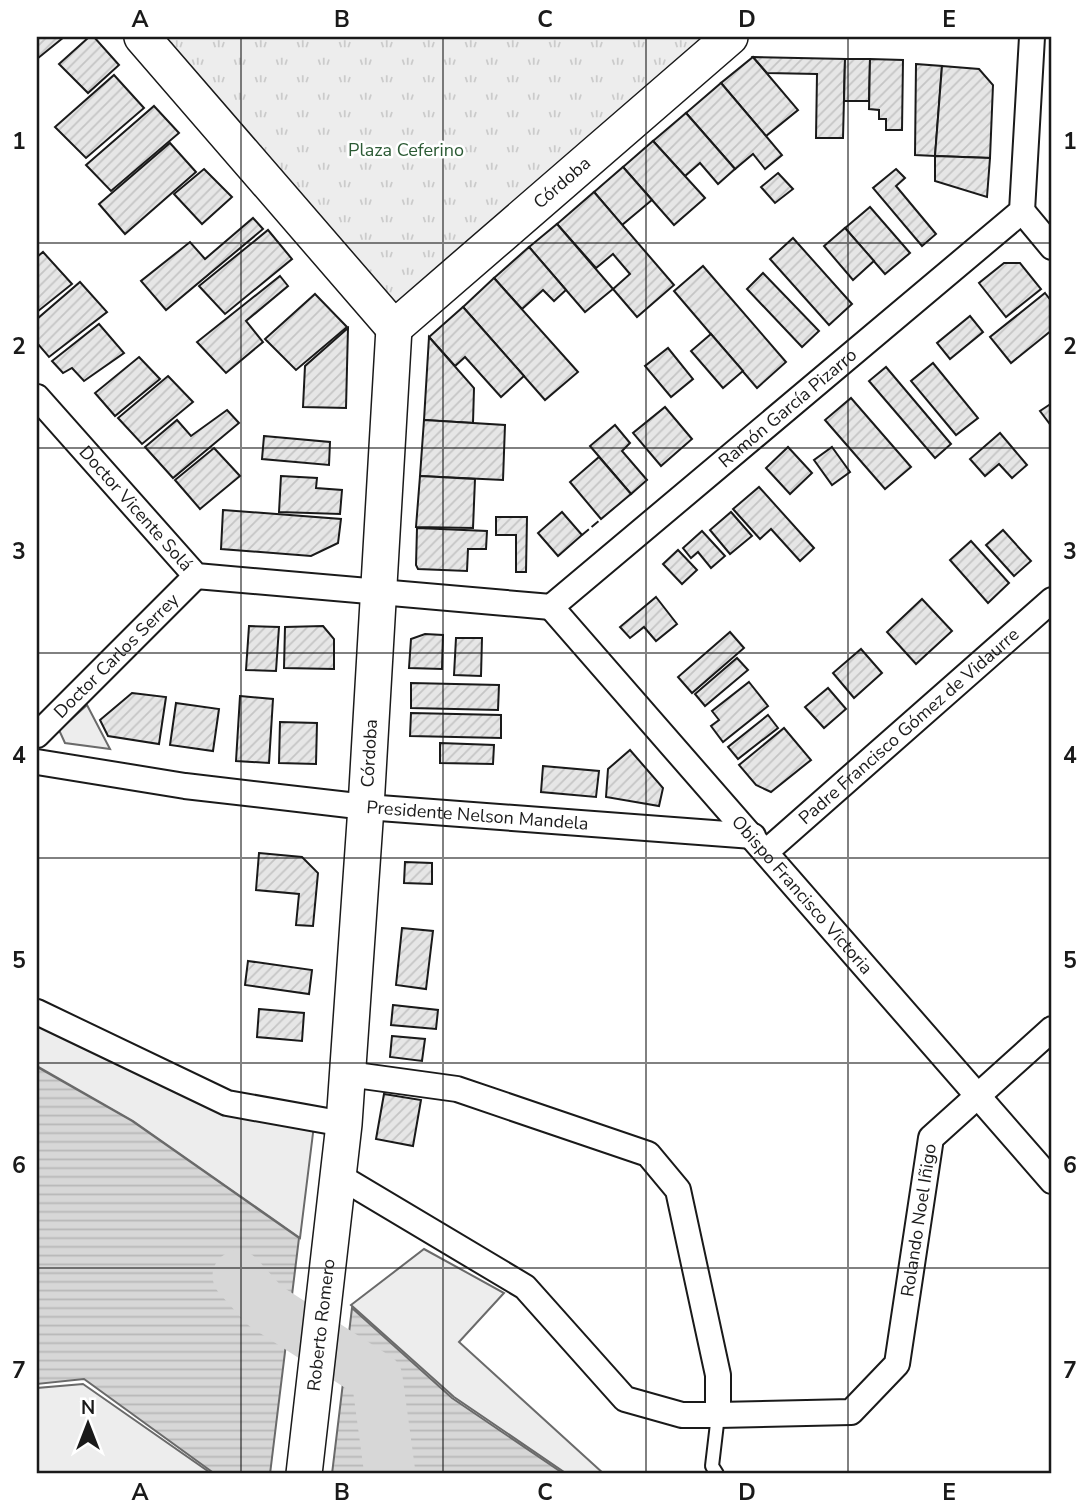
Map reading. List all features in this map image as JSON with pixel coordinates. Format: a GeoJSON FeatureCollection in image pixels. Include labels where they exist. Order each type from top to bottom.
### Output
{"type":"FeatureCollection","features":[{"type":"Feature","properties":{"kind":"main road"},"geometry":{"type":"LineString","coordinates":[[142,37],[394,328]]}},
{"type":"Feature","properties":{"kind":"main road","name":"Córdoba"},"geometry":{"type":"LineString","coordinates":[[339,1176],[366,807],[394,328],[730,37]]}},
{"type":"Feature","properties":{"kind":"main road","name":"Roberto Romero"},"geometry":{"type":"LineString","coordinates":[[304,1474],[339,1176]]}},
{"type":"Feature","properties":{"kind":"street"},"geometry":{"type":"LineString","coordinates":[[1032,37],[1022,211],[1052,247]]}},
{"type":"Feature","properties":{"kind":"street","name":"Ramón García Pizarro"},"geometry":{"type":"LineString","coordinates":[[551,607],[1022,211]]}},
{"type":"Feature","properties":{"kind":"street","name":"Doctor Vicente Solá"},"geometry":{"type":"LineString","coordinates":[[37,397],[196,576],[379,593]]}},
{"type":"Feature","properties":{"kind":"street","name":"Doctor Carlos Serrey"},"geometry":{"type":"LineString","coordinates":[[37,735],[196,576]]}},
{"type":"Feature","properties":{"kind":"street"},"geometry":{"type":"LineString","coordinates":[[379,593],[551,607]]}},
{"type":"Feature","properties":{"kind":"street","name":"Padre Francisco Gómez de Vidaurre"},"geometry":{"type":"LineString","coordinates":[[760,843],[1052,600]]}},
{"type":"Feature","properties":{"kind":"street","name":"Obispo Francisco Victoria"},"geometry":{"type":"LineString","coordinates":[[551,607],[760,843],[1052,1181]]}},
{"type":"Feature","properties":{"kind":"street","name":"Presidente Nelson Mandela"},"geometry":{"type":"LineString","coordinates":[[37,762],[185,786],[366,807],[760,843]]}},
{"type":"Feature","properties":{"kind":"street"},"geometry":{"type":"LineString","coordinates":[[37,1012],[227,1103],[344,1124]]}},
{"type":"Feature","properties":{"kind":"street","name":"Rolando Noel Iñigo"},"geometry":{"type":"LineString","coordinates":[[718,1415],[850,1412],[897,1364],[930,1138],[1052,1029]]}},
{"type":"Feature","properties":{"kind":"street"},"geometry":{"type":"LineString","coordinates":[[339,1176],[525,1287],[625,1399],[682,1415],[718,1415],[718,1375],[678,1190],[648,1154],[457,1089],[348,1074]]}},
{"type":"Feature","properties":{"kind":"lane"},"geometry":{"type":"LineString","coordinates":[[717,1474],[712,1466],[718,1415]]}},
{"type":"Feature","properties":{"kind":"shaded area"},"geometry":{"type":"Polygon","coordinates":[[[87,705],[110,749],[65,743],[59,730],[87,705]]]}},
{"type":"Feature","properties":{"kind":"shaded area"},"geometry":{"type":"Polygon","coordinates":[[[37,1022],[314,1125],[300,1238],[133,1121],[37,1066],[37,1022]]]}},
{"type":"Feature","properties":{"kind":"shaded area"},"geometry":{"type":"Polygon","coordinates":[[[37,1067],[132,1121],[299,1238],[270,1474],[215,1474],[84,1379],[37,1384],[37,1067]]]}},
{"type":"Feature","properties":{"kind":"shaded area"},"geometry":{"type":"Polygon","coordinates":[[[424,1249],[504,1293],[459,1342],[604,1474],[567,1474],[454,1397],[351,1305],[424,1249]]]}},
{"type":"Feature","properties":{"kind":"shaded area"},"geometry":{"type":"Polygon","coordinates":[[[352,1308],[452,1398],[564,1474],[332,1474],[352,1308]]]}},
{"type":"Feature","properties":{"kind":"shaded area"},"geometry":{"type":"Polygon","coordinates":[[[83,1384],[212,1474],[37,1474],[37,1388],[83,1384]]]}},
{"type":"Feature","properties":{"kind":"green space","name":"Plaza Ceferino"},"geometry":{"type":"Polygon","coordinates":[[[157,37],[713,37],[394,309],[157,37]]]}},
{"type":"Feature","properties":{"kind":"building"},"geometry":{"type":"Polygon","coordinates":[[[37,37],[64,37],[37,59],[37,37]]]}},
{"type":"Feature","properties":{"kind":"building"},"geometry":{"type":"Polygon","coordinates":[[[89,37],[94,37],[119,65],[88,93],[59,64],[89,37]]]}},
{"type":"Feature","properties":{"kind":"building"},"geometry":{"type":"Polygon","coordinates":[[[753,57],[798,110],[766,136],[721,83],[753,57]]]}},
{"type":"Feature","properties":{"kind":"building"},"geometry":{"type":"Polygon","coordinates":[[[753,57],[845,59],[843,138],[816,138],[817,74],[767,73],[753,57]]]}},
{"type":"Feature","properties":{"kind":"building"},"geometry":{"type":"Polygon","coordinates":[[[845,59],[870,59],[869,101],[844,101],[845,59]]]}},
{"type":"Feature","properties":{"kind":"building"},"geometry":{"type":"Polygon","coordinates":[[[870,59],[903,60],[902,130],[886,130],[886,119],[879,119],[879,110],[869,109],[870,59]]]}},
{"type":"Feature","properties":{"kind":"building"},"geometry":{"type":"Polygon","coordinates":[[[916,64],[942,66],[935,156],[915,155],[916,64]]]}},
{"type":"Feature","properties":{"kind":"building"},"geometry":{"type":"Polygon","coordinates":[[[942,66],[979,69],[993,85],[990,158],[935,156],[942,66]]]}},
{"type":"Feature","properties":{"kind":"building"},"geometry":{"type":"Polygon","coordinates":[[[114,75],[144,108],[86,158],[55,127],[114,75]]]}},
{"type":"Feature","properties":{"kind":"building"},"geometry":{"type":"Polygon","coordinates":[[[721,83],[782,155],[765,169],[753,154],[735,169],[686,113],[721,83]]]}},
{"type":"Feature","properties":{"kind":"building"},"geometry":{"type":"Polygon","coordinates":[[[154,106],[179,133],[111,191],[86,165],[154,106]]]}},
{"type":"Feature","properties":{"kind":"building"},"geometry":{"type":"Polygon","coordinates":[[[686,113],[735,169],[718,184],[700,163],[685,176],[653,141],[686,113]]]}},
{"type":"Feature","properties":{"kind":"building"},"geometry":{"type":"Polygon","coordinates":[[[653,141],[705,198],[674,225],[623,167],[653,141]]]}},
{"type":"Feature","properties":{"kind":"building"},"geometry":{"type":"Polygon","coordinates":[[[170,143],[196,172],[125,234],[99,204],[170,143]]]}},
{"type":"Feature","properties":{"kind":"building"},"geometry":{"type":"Polygon","coordinates":[[[935,156],[990,158],[987,197],[935,181],[935,156]]]}},
{"type":"Feature","properties":{"kind":"building"},"geometry":{"type":"Polygon","coordinates":[[[1052,158],[1052,199],[1050,198],[1052,158]]]}},
{"type":"Feature","properties":{"kind":"building"},"geometry":{"type":"Polygon","coordinates":[[[623,167],[652,200],[622,225],[594,192],[623,167]]]}},
{"type":"Feature","properties":{"kind":"building"},"geometry":{"type":"Polygon","coordinates":[[[204,169],[232,197],[202,224],[174,194],[204,169]]]}},
{"type":"Feature","properties":{"kind":"building"},"geometry":{"type":"Polygon","coordinates":[[[896,169],[905,178],[896,186],[936,234],[922,246],[873,188],[896,169]]]}},
{"type":"Feature","properties":{"kind":"building"},"geometry":{"type":"Polygon","coordinates":[[[778,173],[793,189],[775,203],[761,187],[778,173]]]}},
{"type":"Feature","properties":{"kind":"building"},"geometry":{"type":"Polygon","coordinates":[[[594,192],[674,285],[637,317],[613,289],[630,274],[613,254],[596,268],[557,224],[594,192]]]}},
{"type":"Feature","properties":{"kind":"building"},"geometry":{"type":"Polygon","coordinates":[[[870,207],[910,253],[885,274],[845,228],[870,207]]]}},
{"type":"Feature","properties":{"kind":"building"},"geometry":{"type":"Polygon","coordinates":[[[253,218],[263,229],[166,310],[141,281],[190,242],[205,259],[253,218]]]}},
{"type":"Feature","properties":{"kind":"building"},"geometry":{"type":"Polygon","coordinates":[[[557,224],[613,289],[585,312],[529,247],[557,224]]]}},
{"type":"Feature","properties":{"kind":"building"},"geometry":{"type":"Polygon","coordinates":[[[845,228],[874,261],[853,280],[824,246],[845,228]]]}},
{"type":"Feature","properties":{"kind":"building"},"geometry":{"type":"Polygon","coordinates":[[[268,230],[292,259],[225,314],[199,286],[268,230]]]}},
{"type":"Feature","properties":{"kind":"building"},"geometry":{"type":"Polygon","coordinates":[[[793,238],[852,304],[829,325],[770,259],[793,238]]]}},
{"type":"Feature","properties":{"kind":"building"},"geometry":{"type":"Polygon","coordinates":[[[529,247],[566,290],[554,301],[543,290],[522,309],[494,278],[529,247]]]}},
{"type":"Feature","properties":{"kind":"building"},"geometry":{"type":"Polygon","coordinates":[[[43,252],[72,284],[37,312],[37,257],[43,252]]]}},
{"type":"Feature","properties":{"kind":"building"},"geometry":{"type":"Polygon","coordinates":[[[1004,263],[1020,263],[1041,289],[1006,317],[979,283],[1004,263]]]}},
{"type":"Feature","properties":{"kind":"building"},"geometry":{"type":"Polygon","coordinates":[[[703,266],[786,362],[757,388],[674,291],[703,266]]]}},
{"type":"Feature","properties":{"kind":"building"},"geometry":{"type":"Polygon","coordinates":[[[763,273],[819,331],[802,347],[747,289],[763,273]]]}},
{"type":"Feature","properties":{"kind":"building"},"geometry":{"type":"Polygon","coordinates":[[[280,276],[288,286],[246,321],[263,342],[226,373],[197,342],[280,276]]]}},
{"type":"Feature","properties":{"kind":"building"},"geometry":{"type":"Polygon","coordinates":[[[494,278],[578,372],[545,400],[463,307],[494,278]]]}},
{"type":"Feature","properties":{"kind":"building"},"geometry":{"type":"Polygon","coordinates":[[[80,282],[107,312],[49,357],[37,343],[37,319],[80,282]]]}},
{"type":"Feature","properties":{"kind":"building"},"geometry":{"type":"Polygon","coordinates":[[[1045,293],[1052,302],[1052,330],[1011,363],[990,337],[1045,293]]]}},
{"type":"Feature","properties":{"kind":"building"},"geometry":{"type":"Polygon","coordinates":[[[315,294],[347,327],[296,370],[265,339],[315,294]]]}},
{"type":"Feature","properties":{"kind":"building"},"geometry":{"type":"Polygon","coordinates":[[[463,307],[524,376],[501,397],[465,357],[455,366],[429,337],[463,307]]]}},
{"type":"Feature","properties":{"kind":"building"},"geometry":{"type":"Polygon","coordinates":[[[970,316],[983,332],[950,359],[937,343],[970,316]]]}},
{"type":"Feature","properties":{"kind":"building"},"geometry":{"type":"Polygon","coordinates":[[[99,324],[124,353],[84,381],[72,368],[63,373],[52,361],[99,324]]]}},
{"type":"Feature","properties":{"kind":"building"},"geometry":{"type":"Polygon","coordinates":[[[348,328],[346,408],[303,407],[305,366],[348,328]]]}},
{"type":"Feature","properties":{"kind":"building"},"geometry":{"type":"Polygon","coordinates":[[[711,334],[743,371],[723,388],[691,351],[711,334]]]}},
{"type":"Feature","properties":{"kind":"building"},"geometry":{"type":"Polygon","coordinates":[[[429,337],[474,388],[473,423],[424,420],[429,337]]]}},
{"type":"Feature","properties":{"kind":"building"},"geometry":{"type":"Polygon","coordinates":[[[668,348],[693,379],[671,397],[645,366],[668,348]]]}},
{"type":"Feature","properties":{"kind":"building"},"geometry":{"type":"Polygon","coordinates":[[[139,357],[160,379],[115,416],[95,393],[139,357]]]}},
{"type":"Feature","properties":{"kind":"building"},"geometry":{"type":"Polygon","coordinates":[[[933,363],[978,418],[956,435],[911,381],[933,363]]]}},
{"type":"Feature","properties":{"kind":"building"},"geometry":{"type":"Polygon","coordinates":[[[886,367],[951,444],[935,458],[869,381],[886,367]]]}},
{"type":"Feature","properties":{"kind":"building"},"geometry":{"type":"Polygon","coordinates":[[[168,376],[193,402],[142,444],[118,418],[168,376]]]}},
{"type":"Feature","properties":{"kind":"building"},"geometry":{"type":"Polygon","coordinates":[[[851,398],[911,467],[885,489],[825,420],[851,398]]]}},
{"type":"Feature","properties":{"kind":"building"},"geometry":{"type":"Polygon","coordinates":[[[1052,403],[1052,427],[1040,411],[1052,403]]]}},
{"type":"Feature","properties":{"kind":"building"},"geometry":{"type":"Polygon","coordinates":[[[665,407],[692,439],[661,466],[633,433],[665,407]]]}},
{"type":"Feature","properties":{"kind":"building"},"geometry":{"type":"Polygon","coordinates":[[[227,410],[239,423],[173,478],[145,447],[177,420],[191,436],[227,410]]]}},
{"type":"Feature","properties":{"kind":"building"},"geometry":{"type":"Polygon","coordinates":[[[424,420],[505,425],[503,480],[420,476],[424,420]]]}},
{"type":"Feature","properties":{"kind":"building"},"geometry":{"type":"Polygon","coordinates":[[[615,425],[630,443],[622,451],[647,480],[631,494],[590,446],[615,425]]]}},
{"type":"Feature","properties":{"kind":"building"},"geometry":{"type":"Polygon","coordinates":[[[1000,433],[1027,465],[1012,478],[999,464],[985,476],[970,459],[1000,433]]]}},
{"type":"Feature","properties":{"kind":"building"},"geometry":{"type":"Polygon","coordinates":[[[264,436],[330,442],[329,465],[262,459],[264,436]]]}},
{"type":"Feature","properties":{"kind":"building"},"geometry":{"type":"Polygon","coordinates":[[[788,447],[812,473],[790,494],[766,468],[788,447]]]}},
{"type":"Feature","properties":{"kind":"building"},"geometry":{"type":"Polygon","coordinates":[[[832,447],[850,472],[832,485],[814,460],[832,447]]]}},
{"type":"Feature","properties":{"kind":"building"},"geometry":{"type":"Polygon","coordinates":[[[214,448],[240,476],[200,509],[175,480],[214,448]]]}},
{"type":"Feature","properties":{"kind":"building"},"geometry":{"type":"Polygon","coordinates":[[[599,457],[631,494],[601,519],[570,482],[599,457]]]}},
{"type":"Feature","properties":{"kind":"building"},"geometry":{"type":"Polygon","coordinates":[[[281,476],[317,478],[316,488],[342,490],[340,514],[279,512],[281,476]]]}},
{"type":"Feature","properties":{"kind":"building"},"geometry":{"type":"Polygon","coordinates":[[[420,476],[475,479],[473,528],[416,527],[420,476]]]}},
{"type":"Feature","properties":{"kind":"building"},"geometry":{"type":"Polygon","coordinates":[[[759,487],[814,548],[800,561],[771,529],[760,539],[733,509],[759,487]]]}},
{"type":"Feature","properties":{"kind":"building"},"geometry":{"type":"Polygon","coordinates":[[[223,510],[341,519],[338,543],[311,556],[221,549],[223,510]]]}},
{"type":"Feature","properties":{"kind":"building"},"geometry":{"type":"Polygon","coordinates":[[[562,512],[582,535],[558,556],[538,533],[562,512]]]}},
{"type":"Feature","properties":{"kind":"building"},"geometry":{"type":"Polygon","coordinates":[[[731,512],[752,536],[730,554],[710,530],[731,512]]]}},
{"type":"Feature","properties":{"kind":"building"},"geometry":{"type":"Polygon","coordinates":[[[496,517],[527,517],[526,572],[516,572],[516,535],[496,535],[496,517]]]}},
{"type":"Feature","properties":{"kind":"building"},"geometry":{"type":"Polygon","coordinates":[[[417,528],[487,531],[486,549],[468,549],[467,571],[418,569],[417,528]]]}},
{"type":"Feature","properties":{"kind":"building"},"geometry":{"type":"Polygon","coordinates":[[[1003,530],[1031,561],[1014,576],[986,545],[1003,530]]]}},
{"type":"Feature","properties":{"kind":"building"},"geometry":{"type":"Polygon","coordinates":[[[702,531],[725,556],[711,568],[698,552],[691,558],[683,548],[702,531]]]}},
{"type":"Feature","properties":{"kind":"building"},"geometry":{"type":"Polygon","coordinates":[[[971,541],[1009,583],[988,603],[950,560],[971,541]]]}},
{"type":"Feature","properties":{"kind":"building"},"geometry":{"type":"Polygon","coordinates":[[[678,550],[697,570],[682,584],[663,564],[678,550]]]}},
{"type":"Feature","properties":{"kind":"building"},"geometry":{"type":"Polygon","coordinates":[[[656,597],[677,624],[656,641],[644,627],[630,638],[620,627],[656,597]]]}},
{"type":"Feature","properties":{"kind":"building"},"geometry":{"type":"Polygon","coordinates":[[[922,599],[952,631],[916,664],[887,632],[922,599]]]}},
{"type":"Feature","properties":{"kind":"building"},"geometry":{"type":"Polygon","coordinates":[[[249,626],[279,627],[276,671],[246,670],[249,626]]]}},
{"type":"Feature","properties":{"kind":"building"},"geometry":{"type":"Polygon","coordinates":[[[323,626],[334,639],[334,669],[284,668],[285,627],[323,626]]]}},
{"type":"Feature","properties":{"kind":"building"},"geometry":{"type":"Polygon","coordinates":[[[730,632],[744,648],[692,693],[678,677],[730,632]]]}},
{"type":"Feature","properties":{"kind":"building"},"geometry":{"type":"Polygon","coordinates":[[[425,634],[443,635],[442,669],[409,668],[411,639],[425,634]]]}},
{"type":"Feature","properties":{"kind":"building"},"geometry":{"type":"Polygon","coordinates":[[[456,638],[482,638],[481,676],[454,675],[456,638]]]}},
{"type":"Feature","properties":{"kind":"building"},"geometry":{"type":"Polygon","coordinates":[[[861,649],[882,673],[854,698],[833,673],[861,649]]]}},
{"type":"Feature","properties":{"kind":"building"},"geometry":{"type":"Polygon","coordinates":[[[737,658],[748,670],[705,706],[695,694],[737,658]]]}},
{"type":"Feature","properties":{"kind":"building"},"geometry":{"type":"Polygon","coordinates":[[[749,682],[768,706],[723,742],[711,726],[719,720],[712,711],[749,682]]]}},
{"type":"Feature","properties":{"kind":"building"},"geometry":{"type":"Polygon","coordinates":[[[411,683],[499,685],[498,710],[411,708],[411,683]]]}},
{"type":"Feature","properties":{"kind":"building"},"geometry":{"type":"Polygon","coordinates":[[[828,688],[846,709],[824,728],[805,707],[828,688]]]}},
{"type":"Feature","properties":{"kind":"building"},"geometry":{"type":"Polygon","coordinates":[[[132,693],[166,697],[159,744],[108,736],[100,720],[132,693]]]}},
{"type":"Feature","properties":{"kind":"building"},"geometry":{"type":"Polygon","coordinates":[[[240,696],[273,699],[269,763],[236,761],[240,696]]]}},
{"type":"Feature","properties":{"kind":"building"},"geometry":{"type":"Polygon","coordinates":[[[176,703],[219,709],[213,751],[170,745],[176,703]]]}},
{"type":"Feature","properties":{"kind":"building"},"geometry":{"type":"Polygon","coordinates":[[[411,713],[501,715],[501,738],[410,736],[411,713]]]}},
{"type":"Feature","properties":{"kind":"building"},"geometry":{"type":"Polygon","coordinates":[[[768,715],[778,728],[738,759],[728,747],[768,715]]]}},
{"type":"Feature","properties":{"kind":"building"},"geometry":{"type":"Polygon","coordinates":[[[280,722],[317,723],[316,764],[279,763],[280,722]]]}},
{"type":"Feature","properties":{"kind":"building"},"geometry":{"type":"Polygon","coordinates":[[[784,728],[811,760],[771,792],[756,785],[739,765],[784,728]]]}},
{"type":"Feature","properties":{"kind":"building"},"geometry":{"type":"Polygon","coordinates":[[[440,743],[494,745],[493,764],[440,763],[440,743]]]}},
{"type":"Feature","properties":{"kind":"building"},"geometry":{"type":"Polygon","coordinates":[[[630,750],[663,788],[659,806],[606,797],[608,769],[630,750]]]}},
{"type":"Feature","properties":{"kind":"building"},"geometry":{"type":"Polygon","coordinates":[[[543,766],[599,771],[596,797],[541,792],[543,766]]]}},
{"type":"Feature","properties":{"kind":"building"},"geometry":{"type":"Polygon","coordinates":[[[259,853],[302,857],[318,873],[313,926],[296,925],[299,894],[256,890],[259,853]]]}},
{"type":"Feature","properties":{"kind":"building"},"geometry":{"type":"Polygon","coordinates":[[[405,862],[432,863],[432,884],[404,883],[405,862]]]}},
{"type":"Feature","properties":{"kind":"building"},"geometry":{"type":"Polygon","coordinates":[[[402,928],[433,931],[426,989],[396,985],[402,928]]]}},
{"type":"Feature","properties":{"kind":"building"},"geometry":{"type":"Polygon","coordinates":[[[248,961],[312,970],[309,994],[245,985],[248,961]]]}},
{"type":"Feature","properties":{"kind":"building"},"geometry":{"type":"Polygon","coordinates":[[[393,1005],[438,1010],[436,1029],[391,1025],[393,1005]]]}},
{"type":"Feature","properties":{"kind":"building"},"geometry":{"type":"Polygon","coordinates":[[[259,1009],[304,1013],[302,1041],[257,1037],[259,1009]]]}},
{"type":"Feature","properties":{"kind":"building"},"geometry":{"type":"Polygon","coordinates":[[[392,1036],[425,1039],[422,1061],[390,1057],[392,1036]]]}},
{"type":"Feature","properties":{"kind":"building"},"geometry":{"type":"Polygon","coordinates":[[[384,1094],[421,1100],[413,1146],[376,1139],[384,1094]]]}},
{"type":"Feature","properties":{"kind":"waterway"},"geometry":{"type":"LineString","coordinates":[[238,1276],[265,1306],[377,1378],[390,1474]]}},
{"type":"Feature","properties":{"kind":"fence"},"geometry":{"type":"LineString","coordinates":[[582,535],[601,519]]}}]}
